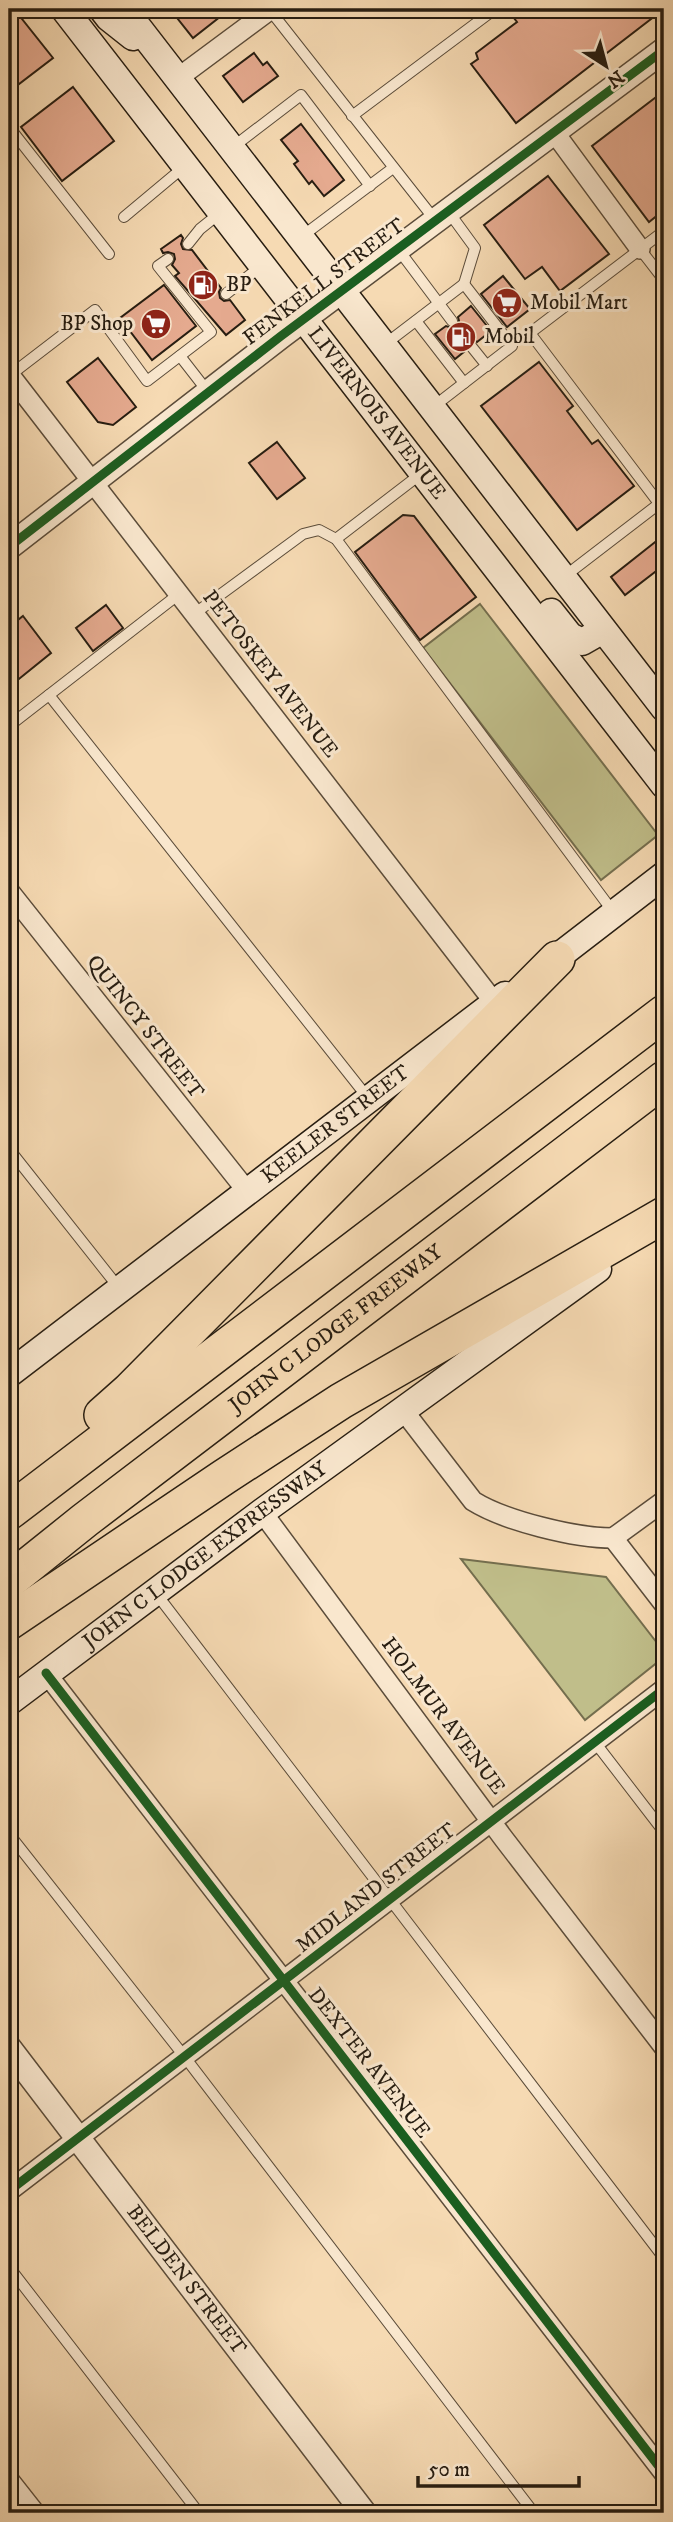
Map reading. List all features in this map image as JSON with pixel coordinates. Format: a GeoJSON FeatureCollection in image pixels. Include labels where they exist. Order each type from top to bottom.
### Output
{"type":"FeatureCollection","features":[{"type":"Feature","properties":{"kind":"highway"},"geometry":{"type":"LineString","coordinates":[[9,1500],[129,1391],[557,958]]}},
{"type":"Feature","properties":{"kind":"highway"},"geometry":{"type":"LineString","coordinates":[[9,1512],[664,1013]]}},
{"type":"Feature","properties":{"kind":"highway","name":"JOHN C LODGE FREEWAY"},"geometry":{"type":"LineString","coordinates":[[9,1581],[150,1470],[664,1079]]}},
{"type":"Feature","properties":{"kind":"highway"},"geometry":{"type":"LineString","coordinates":[[9,1622],[224,1476],[341,1401],[664,1215]]}},
{"type":"Feature","properties":{"kind":"main road","name":"LIVERNOIS AVENUE"},"geometry":{"type":"LineString","coordinates":[[64,9],[664,785]]}},
{"type":"Feature","properties":{"kind":"main road"},"geometry":{"type":"LineString","coordinates":[[102,9],[109,18],[174,72]]}},
{"type":"Feature","properties":{"kind":"main road"},"geometry":{"type":"LineString","coordinates":[[124,9],[664,708]]}},
{"type":"Feature","properties":{"kind":"main road"},"geometry":{"type":"LineString","coordinates":[[356,385],[418,439],[570,636],[582,642],[603,630]]}},
{"type":"Feature","properties":{"kind":"main road","name":"KEELER STREET"},"geometry":{"type":"LineString","coordinates":[[9,1374],[664,875]]}},
{"type":"Feature","properties":{"kind":"main road","name":"JOHN C LODGE EXPRESSWAY"},"geometry":{"type":"LineString","coordinates":[[9,1702],[262,1512],[664,1221]]}},
{"type":"Feature","properties":{"kind":"street"},"geometry":{"type":"LineString","coordinates":[[174,72],[270,9]]}},
{"type":"Feature","properties":{"kind":"street","name":"FENKELL STREET"},"geometry":{"type":"LineString","coordinates":[[9,547],[305,318],[664,50]]}},
{"type":"Feature","properties":{"kind":"street"},"geometry":{"type":"LineString","coordinates":[[554,132],[640,249]]}},
{"type":"Feature","properties":{"kind":"street","name":"PETOSKEY AVENUE"},"geometry":{"type":"LineString","coordinates":[[9,375],[494,1002]]}},
{"type":"Feature","properties":{"kind":"street","name":"QUINCY STREET"},"geometry":{"type":"LineString","coordinates":[[9,891],[247,1191]]}},
{"type":"Feature","properties":{"kind":"street"},"geometry":{"type":"LineString","coordinates":[[403,1410],[472,1502],[487,1510],[554,1530],[613,1538],[664,1501]]}},
{"type":"Feature","properties":{"kind":"street","name":"HOLMUR AVENUE"},"geometry":{"type":"LineString","coordinates":[[262,1512],[664,2047]]}},
{"type":"Feature","properties":{"kind":"street"},"geometry":{"type":"LineString","coordinates":[[613,1538],[664,1604]]}},
{"type":"Feature","properties":{"kind":"street","name":"DEXTER AVENUE"},"geometry":{"type":"LineString","coordinates":[[46,1673],[664,2473]]}},
{"type":"Feature","properties":{"kind":"street","name":"MIDLAND STREET"},"geometry":{"type":"LineString","coordinates":[[9,2190],[664,1689]]}},
{"type":"Feature","properties":{"kind":"street","name":"BELDEN STREET"},"geometry":{"type":"LineString","coordinates":[[9,2048],[364,2513]]}},
{"type":"Feature","properties":{"kind":"street"},"geometry":{"type":"LineString","coordinates":[[9,2480],[35,2513]]}},
{"type":"Feature","properties":{"kind":"lane"},"geometry":{"type":"LineString","coordinates":[[270,9],[393,168],[475,248],[464,284],[384,345]]}},
{"type":"Feature","properties":{"kind":"lane"},"geometry":{"type":"LineString","coordinates":[[352,116],[495,9]]}},
{"type":"Feature","properties":{"kind":"lane"},"geometry":{"type":"LineString","coordinates":[[232,148],[301,95],[370,186]]}},
{"type":"Feature","properties":{"kind":"lane"},"geometry":{"type":"LineString","coordinates":[[9,127],[109,254]]}},
{"type":"Feature","properties":{"kind":"lane"},"geometry":{"type":"LineString","coordinates":[[124,217],[186,165]]}},
{"type":"Feature","properties":{"kind":"lane"},"geometry":{"type":"LineString","coordinates":[[301,237],[393,168]]}},
{"type":"Feature","properties":{"kind":"lane"},"geometry":{"type":"LineString","coordinates":[[188,244],[200,229],[222,212]]}},
{"type":"Feature","properties":{"kind":"lane"},"geometry":{"type":"LineString","coordinates":[[563,578],[663,505],[530,333],[664,231]]}},
{"type":"Feature","properties":{"kind":"lane"},"geometry":{"type":"LineString","coordinates":[[397,249],[452,321]]}},
{"type":"Feature","properties":{"kind":"lane"},"geometry":{"type":"LineString","coordinates":[[640,249],[664,281]]}},
{"type":"Feature","properties":{"kind":"lane"},"geometry":{"type":"LineString","coordinates":[[9,375],[95,310],[148,381],[211,332],[202,313],[158,266],[168,259]]}},
{"type":"Feature","properties":{"kind":"lane"},"geometry":{"type":"LineString","coordinates":[[226,294],[263,265]]}},
{"type":"Feature","properties":{"kind":"lane"},"geometry":{"type":"LineString","coordinates":[[432,407],[512,346],[464,284]]}},
{"type":"Feature","properties":{"kind":"lane"},"geometry":{"type":"LineString","coordinates":[[416,321],[464,383]]}},
{"type":"Feature","properties":{"kind":"lane"},"geometry":{"type":"LineString","coordinates":[[471,346],[486,366]]}},
{"type":"Feature","properties":{"kind":"lane"},"geometry":{"type":"LineString","coordinates":[[180,356],[208,393]]}},
{"type":"Feature","properties":{"kind":"lane"},"geometry":{"type":"LineString","coordinates":[[336,538],[423,472]]}},
{"type":"Feature","properties":{"kind":"lane"},"geometry":{"type":"LineString","coordinates":[[194,614],[303,534],[319,530],[336,538],[615,914]]}},
{"type":"Feature","properties":{"kind":"lane"},"geometry":{"type":"LineString","coordinates":[[9,726],[179,594]]}},
{"type":"Feature","properties":{"kind":"lane"},"geometry":{"type":"LineString","coordinates":[[48,695],[368,1098]]}},
{"type":"Feature","properties":{"kind":"lane"},"geometry":{"type":"LineString","coordinates":[[9,1149],[120,1289]]}},
{"type":"Feature","properties":{"kind":"lane"},"geometry":{"type":"LineString","coordinates":[[155,1592],[664,2258]]}},
{"type":"Feature","properties":{"kind":"lane"},"geometry":{"type":"LineString","coordinates":[[594,1741],[664,1832]]}},
{"type":"Feature","properties":{"kind":"lane"},"geometry":{"type":"LineString","coordinates":[[9,1834],[184,2056],[534,2513]]}},
{"type":"Feature","properties":{"kind":"lane"},"geometry":{"type":"LineString","coordinates":[[9,2267],[199,2513]]}},
{"type":"Feature","properties":{"kind":"shaded area"},"geometry":{"type":"Polygon","coordinates":[[[480,604],[658,835],[601,880],[423,648],[480,604]]]}},
{"type":"Feature","properties":{"kind":"shaded area"},"geometry":{"type":"Polygon","coordinates":[[[461,1559],[606,1577],[664,1652],[664,1657],[585,1720],[461,1559]]]}},
{"type":"Feature","properties":{"kind":"building"},"geometry":{"type":"Polygon","coordinates":[[[9,9],[14,9],[53,58],[19,84],[9,71],[9,9]]]}},
{"type":"Feature","properties":{"kind":"building"},"geometry":{"type":"Polygon","coordinates":[[[170,9],[230,9],[193,38],[170,9]]]}},
{"type":"Feature","properties":{"kind":"building"},"geometry":{"type":"Polygon","coordinates":[[[507,9],[664,9],[516,123],[471,64],[478,59],[476,53],[517,22],[507,9]]]}},
{"type":"Feature","properties":{"kind":"building"},"geometry":{"type":"Polygon","coordinates":[[[254,53],[263,65],[267,62],[278,76],[243,102],[223,76],[254,53]]]}},
{"type":"Feature","properties":{"kind":"building"},"geometry":{"type":"Polygon","coordinates":[[[73,87],[114,141],[62,181],[21,127],[73,87]]]}},
{"type":"Feature","properties":{"kind":"building"},"geometry":{"type":"Polygon","coordinates":[[[664,91],[664,210],[649,222],[592,146],[664,91]]]}},
{"type":"Feature","properties":{"kind":"building"},"geometry":{"type":"Polygon","coordinates":[[[301,124],[344,180],[324,196],[312,181],[309,184],[294,164],[298,161],[281,140],[301,124]]]}},
{"type":"Feature","properties":{"kind":"building"},"geometry":{"type":"Polygon","coordinates":[[[548,176],[609,254],[560,291],[542,267],[525,279],[484,225],[548,176]]]}},
{"type":"Feature","properties":{"kind":"building"},"geometry":{"type":"Polygon","coordinates":[[[181,235],[183,249],[192,250],[221,288],[220,298],[224,301],[230,300],[245,320],[226,335],[175,276],[179,273],[172,265],[174,254],[163,253],[161,249],[181,235]]]}},
{"type":"Feature","properties":{"kind":"building"},"geometry":{"type":"Polygon","coordinates":[[[503,276],[530,309],[507,327],[481,294],[503,276]]]}},
{"type":"Feature","properties":{"kind":"building"},"geometry":{"type":"Polygon","coordinates":[[[164,285],[196,326],[152,360],[120,318],[164,285]]]}},
{"type":"Feature","properties":{"kind":"building"},"geometry":{"type":"Polygon","coordinates":[[[471,306],[491,331],[477,342],[473,339],[467,340],[464,344],[465,351],[455,359],[435,334],[446,326],[457,326],[458,317],[471,306]]]}},
{"type":"Feature","properties":{"kind":"building"},"geometry":{"type":"Polygon","coordinates":[[[98,358],[136,407],[113,425],[98,422],[67,382],[98,358]]]}},
{"type":"Feature","properties":{"kind":"building"},"geometry":{"type":"Polygon","coordinates":[[[539,362],[573,406],[567,411],[592,444],[598,440],[634,486],[577,530],[481,406],[539,362]]]}},
{"type":"Feature","properties":{"kind":"building"},"geometry":{"type":"Polygon","coordinates":[[[277,442],[305,478],[277,499],[249,463],[277,442]]]}},
{"type":"Feature","properties":{"kind":"building"},"geometry":{"type":"Polygon","coordinates":[[[403,515],[414,516],[476,597],[420,640],[355,552],[403,515]]]}},
{"type":"Feature","properties":{"kind":"building"},"geometry":{"type":"Polygon","coordinates":[[[664,535],[664,565],[625,595],[611,577],[664,535]]]}},
{"type":"Feature","properties":{"kind":"building"},"geometry":{"type":"Polygon","coordinates":[[[106,605],[123,628],[93,651],[76,628],[106,605]]]}},
{"type":"Feature","properties":{"kind":"building"},"geometry":{"type":"Polygon","coordinates":[[[23,616],[51,653],[9,687],[9,627],[23,616]]]}},
{"type":"Feature","properties":{"kind":"cycle path"},"geometry":{"type":"LineString","coordinates":[[9,547],[281,336],[664,50]]}},
{"type":"Feature","properties":{"kind":"cycle path"},"geometry":{"type":"LineString","coordinates":[[46,1673],[664,2473]]}},
{"type":"Feature","properties":{"kind":"cycle path"},"geometry":{"type":"LineString","coordinates":[[9,2191],[664,1689]]}},
{"type":"Feature","properties":{"kind":"place","name":"BP"},"geometry":{"type":"Point","coordinates":[203,285]}},
{"type":"Feature","properties":{"kind":"place","name":"Mobil Mart"},"geometry":{"type":"Point","coordinates":[507,303]}},
{"type":"Feature","properties":{"kind":"place","name":"BP Shop"},"geometry":{"type":"Point","coordinates":[156,324]}},
{"type":"Feature","properties":{"kind":"place","name":"Mobil"},"geometry":{"type":"Point","coordinates":[461,337]}}]}
